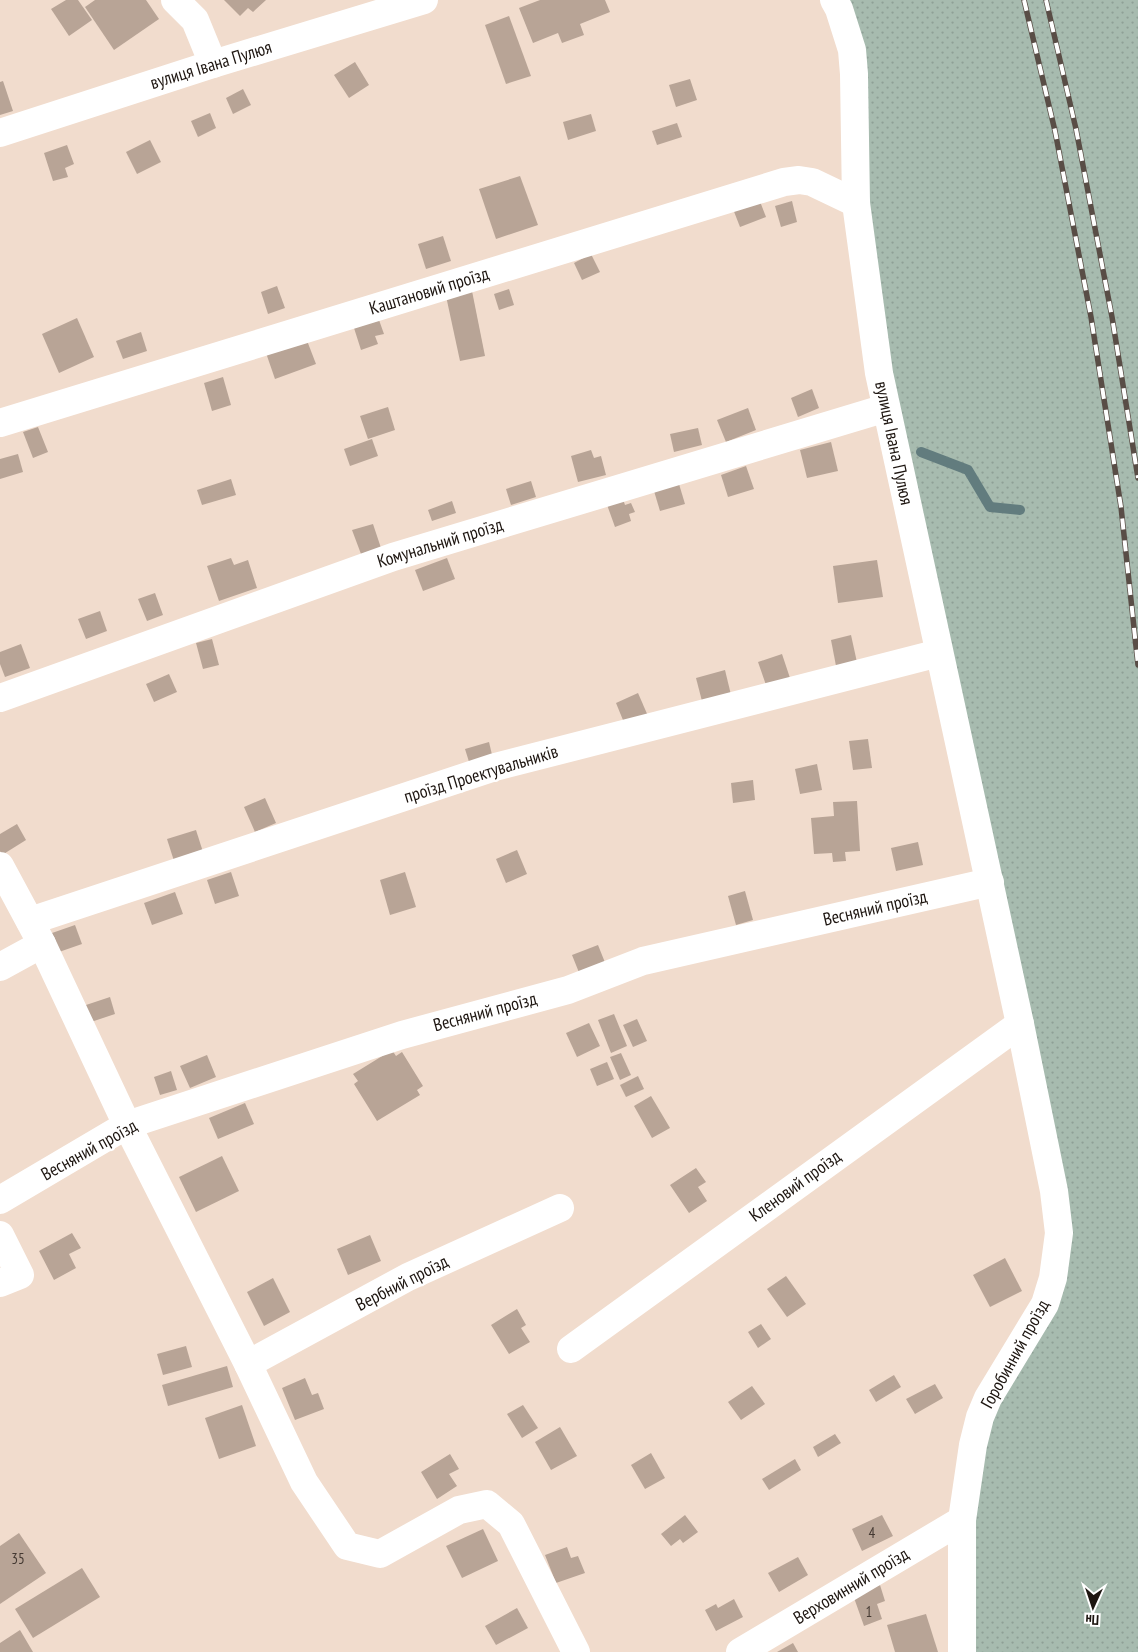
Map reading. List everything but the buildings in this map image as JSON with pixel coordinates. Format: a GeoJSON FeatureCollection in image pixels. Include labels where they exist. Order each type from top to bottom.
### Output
{"type":"FeatureCollection","features":[{"type":"Feature","properties":{"kind":"street"},"geometry":{"type":"LineString","coordinates":[[175,0],[195,20],[213,64]]}},
{"type":"Feature","properties":{"kind":"street","name":"вулиця Івана Пулюя"},"geometry":{"type":"LineString","coordinates":[[0,133],[213,64],[424,0]]}},
{"type":"Feature","properties":{"kind":"street","name":"вулиця Івана Пулюя"},"geometry":{"type":"LineString","coordinates":[[834,0],[839,9],[852,50],[856,203],[874,339],[886,408],[990,882]]}},
{"type":"Feature","properties":{"kind":"street","name":"Каштановий проїзд"},"geometry":{"type":"LineString","coordinates":[[0,423],[784,182],[799,180],[812,182],[856,203]]}},
{"type":"Feature","properties":{"kind":"street","name":"Комунальний проїзд"},"geometry":{"type":"LineString","coordinates":[[0,698],[393,557],[886,408]]}},
{"type":"Feature","properties":{"kind":"street","name":"проїзд Проектувальників"},"geometry":{"type":"LineString","coordinates":[[30,920],[495,767],[939,653]]}},
{"type":"Feature","properties":{"kind":"street"},"geometry":{"type":"LineString","coordinates":[[0,866],[42,944],[127,1125],[248,1364],[304,1482],[347,1546],[380,1554],[459,1510],[487,1504],[511,1524],[576,1652]]}},
{"type":"Feature","properties":{"kind":"street","name":"Горобинний проїзд"},"geometry":{"type":"LineString","coordinates":[[962,1652],[962,1520],[973,1445],[980,1417],[998,1380],[1045,1304],[1053,1278],[1058,1252],[1059,1233],[1054,1191],[990,882]]}},
{"type":"Feature","properties":{"kind":"street","name":"Весняний проїзд"},"geometry":{"type":"LineString","coordinates":[[0,1200],[127,1125],[402,1035],[568,990],[643,961],[990,882]]}},
{"type":"Feature","properties":{"kind":"street"},"geometry":{"type":"LineString","coordinates":[[0,967],[42,944]]}},
{"type":"Feature","properties":{"kind":"street","name":"Кленовий проїзд"},"geometry":{"type":"LineString","coordinates":[[571,1349],[1020,1024]]}},
{"type":"Feature","properties":{"kind":"street","name":"Вербний проїзд"},"geometry":{"type":"LineString","coordinates":[[248,1364],[408,1277],[560,1208]]}},
{"type":"Feature","properties":{"kind":"street"},"geometry":{"type":"LineString","coordinates":[[0,1235],[20,1275],[0,1283]]}},
{"type":"Feature","properties":{"kind":"street","name":"Верховинний проїзд"},"geometry":{"type":"LineString","coordinates":[[740,1652],[962,1520]]}},
{"type":"Feature","properties":{"kind":"green space"},"geometry":{"type":"Polygon","coordinates":[[[834,0],[1138,0],[1138,1652],[962,1652],[968,1477],[1058,1252],[886,408],[834,0]]]}},
{"type":"Feature","properties":{"kind":"waterway"},"geometry":{"type":"LineString","coordinates":[[921,452],[968,470],[990,507],[1020,510]]}},
{"type":"Feature","properties":{"kind":"railway"},"geometry":{"type":"LineString","coordinates":[[1024,0],[1055,131],[1091,317],[1121,507],[1138,665]]}},
{"type":"Feature","properties":{"kind":"railway"},"geometry":{"type":"LineString","coordinates":[[1046,0],[1076,129],[1112,317],[1138,478]]}}]}
